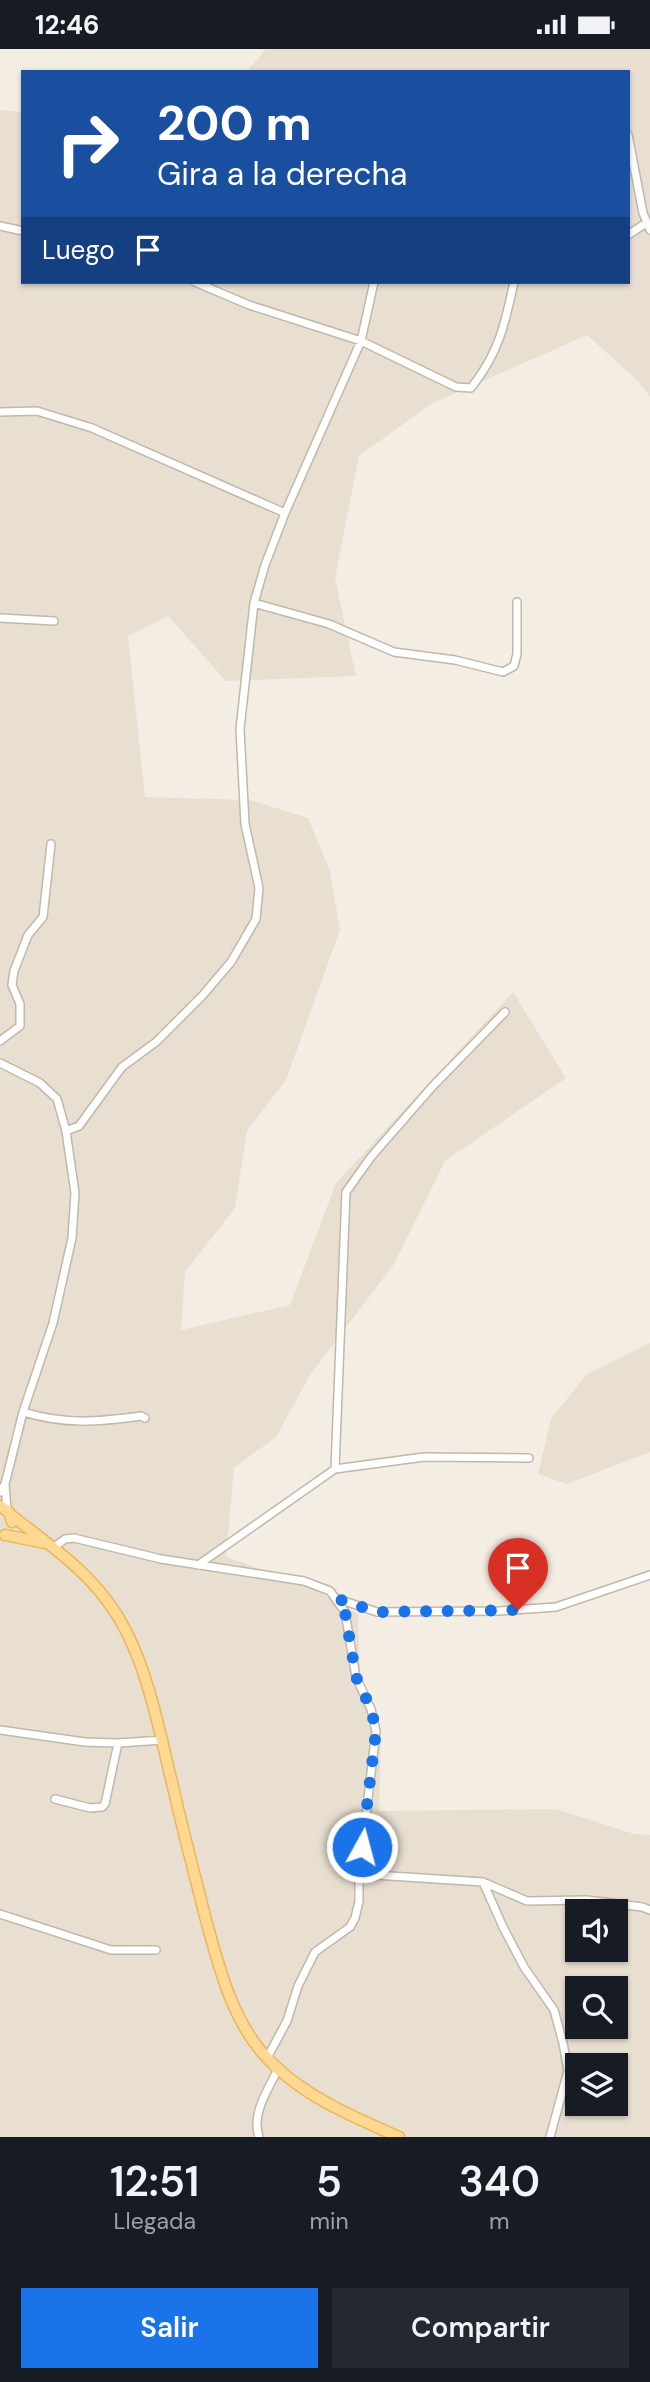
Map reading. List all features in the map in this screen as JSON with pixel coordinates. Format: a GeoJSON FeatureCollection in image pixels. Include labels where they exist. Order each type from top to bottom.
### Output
{"type":"FeatureCollection","features":[{"type":"Feature","properties":{"kind":"main road"},"geometry":{"type":"LineString","coordinates":[[3,1536],[11,1528],[6,1510]]}},
{"type":"Feature","properties":{"kind":"main road"},"geometry":{"type":"LineString","coordinates":[[6,1510],[74,1563],[90,1580],[117,1615],[132,1646],[163,1740],[213,1946],[233,2004],[255,2044],[278,2069],[343,2113],[399,2137]]}},
{"type":"Feature","properties":{"kind":"main road"},"geometry":{"type":"LineString","coordinates":[[3,1536],[50,1546]]}},
{"type":"Feature","properties":{"kind":"street"},"geometry":{"type":"LineString","coordinates":[[630,144],[648,227],[630,234]]}},
{"type":"Feature","properties":{"kind":"street"},"geometry":{"type":"LineString","coordinates":[[0,226],[21,231]]}},
{"type":"Feature","properties":{"kind":"street"},"geometry":{"type":"LineString","coordinates":[[200,284],[249,305],[361,341],[456,387],[471,388],[490,365],[505,323],[514,284]]}},
{"type":"Feature","properties":{"kind":"street"},"geometry":{"type":"LineString","coordinates":[[66,1131],[79,1126],[122,1067],[156,1042],[203,995],[232,962],[256,919],[259,888],[245,824],[240,729],[254,603],[285,513],[361,341],[374,284]]}},
{"type":"Feature","properties":{"kind":"street"},"geometry":{"type":"LineString","coordinates":[[0,412],[37,411],[92,428],[285,513]]}},
{"type":"Feature","properties":{"kind":"street"},"geometry":{"type":"LineString","coordinates":[[254,603],[329,624],[394,652],[455,660],[503,673],[514,666],[517,654],[517,602]]}},
{"type":"Feature","properties":{"kind":"street"},"geometry":{"type":"LineString","coordinates":[[0,618],[54,621]]}},
{"type":"Feature","properties":{"kind":"street"},"geometry":{"type":"LineString","coordinates":[[0,1041],[20,1026],[20,1004],[12,985],[14,971],[28,935],[43,917],[51,844]]}},
{"type":"Feature","properties":{"kind":"street"},"geometry":{"type":"LineString","coordinates":[[335,1469],[346,1192],[371,1157],[415,1107],[505,1013]]}},
{"type":"Feature","properties":{"kind":"street"},"geometry":{"type":"LineString","coordinates":[[0,1063],[40,1083],[57,1099],[66,1131],[75,1193],[72,1238],[53,1323],[23,1412],[5,1484],[6,1510]]}},
{"type":"Feature","properties":{"kind":"street"},"geometry":{"type":"LineString","coordinates":[[23,1412],[53,1421],[86,1423],[141,1416],[145,1418]]}},
{"type":"Feature","properties":{"kind":"street"},"geometry":{"type":"LineString","coordinates":[[198,1565],[335,1469],[424,1457],[529,1458]]}},
{"type":"Feature","properties":{"kind":"street"},"geometry":{"type":"LineString","coordinates":[[0,1492],[5,1484]]}},
{"type":"Feature","properties":{"kind":"street"},"geometry":{"type":"LineString","coordinates":[[50,1546],[74,1538],[161,1559],[304,1581],[330,1591],[345,1612],[356,1677],[371,1709],[376,1731],[359,1874],[359,1902],[350,1927],[315,1952],[298,1986],[287,2021],[267,2058]]}},
{"type":"Feature","properties":{"kind":"street"},"geometry":{"type":"LineString","coordinates":[[338,1599],[377,1612],[499,1611],[556,1607],[650,1575]]}},
{"type":"Feature","properties":{"kind":"street"},"geometry":{"type":"LineString","coordinates":[[0,1730],[85,1742],[163,1740]]}},
{"type":"Feature","properties":{"kind":"street"},"geometry":{"type":"LineString","coordinates":[[55,1799],[96,1809],[102,1807],[118,1743]]}},
{"type":"Feature","properties":{"kind":"street"},"geometry":{"type":"LineString","coordinates":[[359,1874],[484,1882],[527,1901],[587,1900],[650,1910]]}},
{"type":"Feature","properties":{"kind":"street"},"geometry":{"type":"LineString","coordinates":[[484,1882],[524,1967],[554,2010],[560,2032],[568,2071],[550,2137]]}},
{"type":"Feature","properties":{"kind":"street"},"geometry":{"type":"LineString","coordinates":[[0,1914],[111,1949],[156,1950]]}},
{"type":"Feature","properties":{"kind":"street"},"geometry":{"type":"LineString","coordinates":[[259,2137],[256,2127],[260,2108],[278,2069]]}},
{"type":"Feature","properties":{"kind":"shaded area"},"geometry":{"type":"Polygon","coordinates":[[[266,49],[650,49],[650,397],[638,381],[587,335],[431,404],[359,456],[335,578],[356,676],[226,681],[168,616],[128,636],[145,797],[250,800],[308,818],[330,871],[340,930],[286,1080],[247,1131],[235,1208],[185,1272],[181,1330],[290,1305],[336,1183],[513,992],[566,1078],[445,1161],[394,1264],[310,1375],[276,1437],[234,1468],[226,1557],[305,1584],[358,1614],[360,1675],[381,1737],[379,1811],[556,1809],[634,1834],[650,1835],[650,2137],[0,2137],[0,110],[21,112],[21,284],[630,284],[630,70],[249,70],[266,49]]]}},
{"type":"Feature","properties":{"kind":"shaded area"},"geometry":{"type":"Polygon","coordinates":[[[650,1343],[650,1452],[567,1484],[538,1474],[551,1419],[586,1375],[650,1343]]]}},
{"type":"Feature","properties":{"kind":"route"},"geometry":{"type":"LineString","coordinates":[[362,1847],[376,1731],[371,1709],[356,1677],[355,1658],[345,1612],[338,1599],[377,1612],[518,1610]]}}]}
